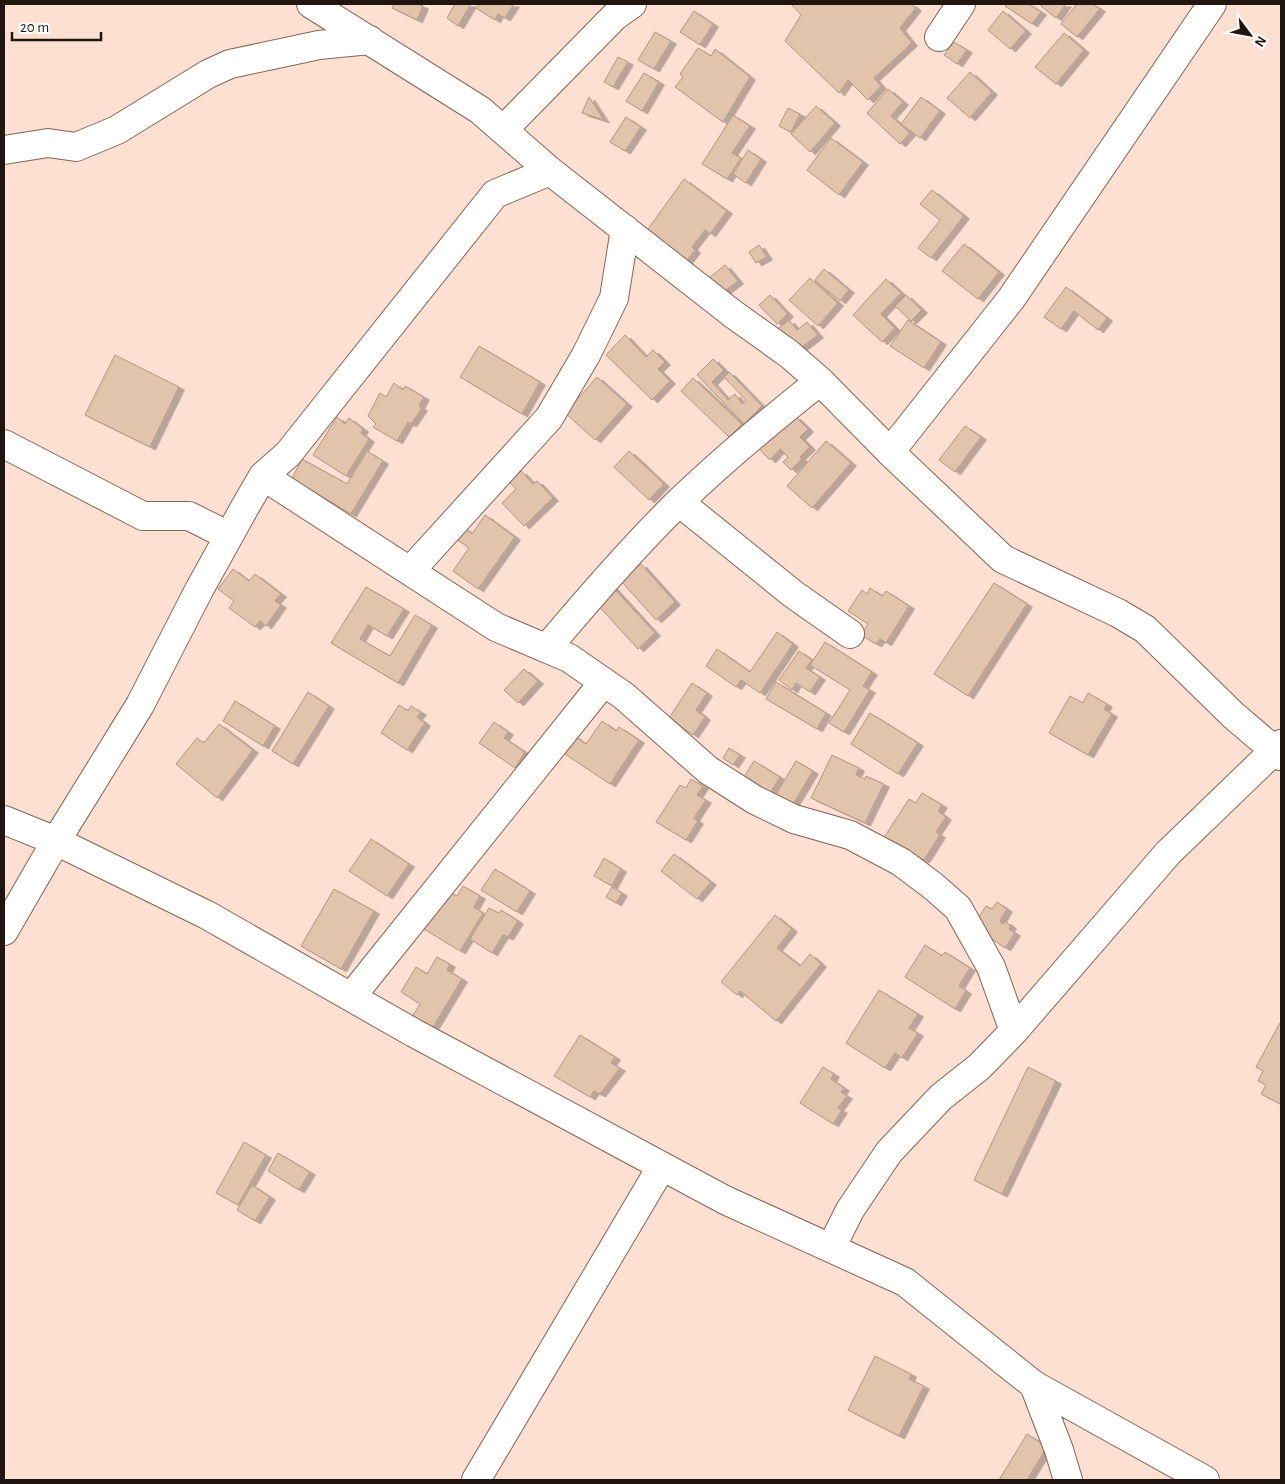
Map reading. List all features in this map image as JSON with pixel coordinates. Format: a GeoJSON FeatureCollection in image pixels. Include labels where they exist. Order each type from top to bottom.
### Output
{"type":"FeatureCollection","features":[{"type":"Feature","properties":{"kind":"street"},"geometry":{"type":"LineString","coordinates":[[311,4],[480,110],[504,129],[550,172],[733,314],[789,354],[820,381],[890,452],[1003,559],[1018,568],[1118,613],[1145,629],[1233,715],[1279,750],[1168,853],[1014,1031],[979,1067],[941,1097],[889,1152],[850,1210],[831,1248]]}},
{"type":"Feature","properties":{"kind":"street"},"geometry":{"type":"LineString","coordinates":[[504,129],[615,16],[632,4]]}},
{"type":"Feature","properties":{"kind":"street"},"geometry":{"type":"LineString","coordinates":[[939,37],[961,4]]}},
{"type":"Feature","properties":{"kind":"street"},"geometry":{"type":"LineString","coordinates":[[890,452],[1011,299],[1212,4]]}},
{"type":"Feature","properties":{"kind":"street"},"geometry":{"type":"LineString","coordinates":[[4,150],[48,143],[76,147],[117,130],[208,74],[230,64],[319,45],[370,40]]}},
{"type":"Feature","properties":{"kind":"street"},"geometry":{"type":"LineString","coordinates":[[4,931],[56,841],[140,705],[229,536],[263,476],[288,454],[495,194],[550,172]]}},
{"type":"Feature","properties":{"kind":"street"},"geometry":{"type":"LineString","coordinates":[[410,570],[549,418],[586,355],[614,298],[624,230]]}},
{"type":"Feature","properties":{"kind":"street"},"geometry":{"type":"LineString","coordinates":[[547,648],[615,568],[679,502],[754,434],[820,381]]}},
{"type":"Feature","properties":{"kind":"street"},"geometry":{"type":"LineString","coordinates":[[4,444],[143,516],[189,516],[229,536]]}},
{"type":"Feature","properties":{"kind":"street"},"geometry":{"type":"LineString","coordinates":[[263,476],[496,627],[569,658],[624,696],[708,770],[755,800],[794,819],[850,835],[900,862],[933,886],[958,908],[991,967],[1014,1031]]}},
{"type":"Feature","properties":{"kind":"street"},"geometry":{"type":"LineString","coordinates":[[679,502],[792,594],[850,634]]}},
{"type":"Feature","properties":{"kind":"street"},"geometry":{"type":"LineString","coordinates":[[351,997],[603,683]]}},
{"type":"Feature","properties":{"kind":"street"},"geometry":{"type":"LineString","coordinates":[[4,820],[56,841],[207,915],[414,1033],[725,1200],[905,1282],[1034,1385],[1205,1480]]}},
{"type":"Feature","properties":{"kind":"street"},"geometry":{"type":"LineString","coordinates":[[476,1480],[662,1166]]}},
{"type":"Feature","properties":{"kind":"street"},"geometry":{"type":"LineString","coordinates":[[1034,1385],[1059,1450],[1068,1480]]}},
{"type":"Feature","properties":{"kind":"building"},"geometry":{"type":"Polygon","coordinates":[[[394,4],[418,4],[423,6],[417,20],[392,8],[394,4]]]}},
{"type":"Feature","properties":{"kind":"building"},"geometry":{"type":"Polygon","coordinates":[[[455,4],[471,4],[458,26],[447,18],[455,4]]]}},
{"type":"Feature","properties":{"kind":"building"},"geometry":{"type":"Polygon","coordinates":[[[479,4],[514,4],[505,18],[498,14],[495,20],[476,8],[479,4]]]}},
{"type":"Feature","properties":{"kind":"building"},"geometry":{"type":"Polygon","coordinates":[[[791,4],[911,4],[916,8],[900,28],[912,43],[874,78],[881,86],[868,100],[848,80],[839,93],[785,41],[801,15],[791,4]]]}},
{"type":"Feature","properties":{"kind":"building"},"geometry":{"type":"Polygon","coordinates":[[[1007,4],[1029,4],[1041,12],[1032,24],[1005,6],[1007,4]]]}},
{"type":"Feature","properties":{"kind":"building"},"geometry":{"type":"Polygon","coordinates":[[[1042,4],[1066,4],[1056,18],[1041,6],[1042,4]]]}},
{"type":"Feature","properties":{"kind":"building"},"geometry":{"type":"Polygon","coordinates":[[[1077,4],[1093,4],[1100,9],[1077,37],[1061,24],[1077,4]]]}},
{"type":"Feature","properties":{"kind":"building"},"geometry":{"type":"Polygon","coordinates":[[[694,11],[713,24],[700,45],[680,32],[694,11]]]}},
{"type":"Feature","properties":{"kind":"building"},"geometry":{"type":"Polygon","coordinates":[[[1003,11],[1026,31],[1010,49],[988,30],[1003,11]]]}},
{"type":"Feature","properties":{"kind":"building"},"geometry":{"type":"Polygon","coordinates":[[[655,32],[671,41],[654,69],[638,60],[655,32]]]}},
{"type":"Feature","properties":{"kind":"building"},"geometry":{"type":"Polygon","coordinates":[[[1064,33],[1084,50],[1056,84],[1035,67],[1064,33]]]}},
{"type":"Feature","properties":{"kind":"building"},"geometry":{"type":"Polygon","coordinates":[[[954,42],[967,50],[957,64],[944,55],[954,42]]]}},
{"type":"Feature","properties":{"kind":"building"},"geometry":{"type":"Polygon","coordinates":[[[698,48],[711,56],[715,49],[750,77],[723,122],[675,87],[683,77],[680,74],[698,48]]]}},
{"type":"Feature","properties":{"kind":"building"},"geometry":{"type":"Polygon","coordinates":[[[618,57],[628,62],[613,87],[604,82],[618,57]]]}},
{"type":"Feature","properties":{"kind":"building"},"geometry":{"type":"Polygon","coordinates":[[[970,72],[992,92],[970,118],[947,98],[970,72]]]}},
{"type":"Feature","properties":{"kind":"building"},"geometry":{"type":"Polygon","coordinates":[[[644,73],[659,82],[642,111],[626,101],[644,73]]]}},
{"type":"Feature","properties":{"kind":"building"},"geometry":{"type":"Polygon","coordinates":[[[888,89],[903,102],[891,116],[910,133],[900,144],[867,113],[888,89]]]}},
{"type":"Feature","properties":{"kind":"building"},"geometry":{"type":"Polygon","coordinates":[[[589,97],[604,120],[582,113],[589,97]]]}},
{"type":"Feature","properties":{"kind":"building"},"geometry":{"type":"Polygon","coordinates":[[[921,97],[940,111],[920,138],[901,124],[921,97]]]}},
{"type":"Feature","properties":{"kind":"building"},"geometry":{"type":"Polygon","coordinates":[[[816,106],[835,123],[810,152],[791,134],[816,106]]]}},
{"type":"Feature","properties":{"kind":"building"},"geometry":{"type":"Polygon","coordinates":[[[788,108],[800,114],[791,132],[779,126],[788,108]]]}},
{"type":"Feature","properties":{"kind":"building"},"geometry":{"type":"Polygon","coordinates":[[[733,115],[750,126],[732,153],[741,158],[727,179],[702,164],[733,115]]]}},
{"type":"Feature","properties":{"kind":"building"},"geometry":{"type":"Polygon","coordinates":[[[626,117],[641,127],[625,151],[610,142],[626,117]]]}},
{"type":"Feature","properties":{"kind":"building"},"geometry":{"type":"Polygon","coordinates":[[[831,138],[863,162],[839,195],[807,170],[831,138]]]}},
{"type":"Feature","properties":{"kind":"building"},"geometry":{"type":"Polygon","coordinates":[[[748,150],[761,159],[746,183],[733,174],[748,150]]]}},
{"type":"Feature","properties":{"kind":"building"},"geometry":{"type":"Polygon","coordinates":[[[684,179],[727,211],[710,234],[705,230],[692,247],[695,250],[686,262],[646,232],[684,179]]]}},
{"type":"Feature","properties":{"kind":"building"},"geometry":{"type":"Polygon","coordinates":[[[932,190],[964,216],[931,258],[918,248],[940,220],[920,204],[932,190]]]}},
{"type":"Feature","properties":{"kind":"building"},"geometry":{"type":"Polygon","coordinates":[[[964,244],[999,272],[978,299],[942,271],[964,244]]]}},
{"type":"Feature","properties":{"kind":"building"},"geometry":{"type":"Polygon","coordinates":[[[759,245],[767,257],[756,263],[749,252],[759,245]]]}},
{"type":"Feature","properties":{"kind":"building"},"geometry":{"type":"Polygon","coordinates":[[[725,265],[738,281],[717,297],[704,282],[725,265]]]}},
{"type":"Feature","properties":{"kind":"building"},"geometry":{"type":"Polygon","coordinates":[[[824,269],[849,290],[840,301],[815,280],[824,269]]]}},
{"type":"Feature","properties":{"kind":"building"},"geometry":{"type":"Polygon","coordinates":[[[810,278],[838,303],[818,326],[789,300],[810,278]]]}},
{"type":"Feature","properties":{"kind":"building"},"geometry":{"type":"Polygon","coordinates":[[[886,279],[901,293],[881,314],[895,328],[882,342],[853,315],[886,279]]]}},
{"type":"Feature","properties":{"kind":"building"},"geometry":{"type":"Polygon","coordinates":[[[1066,287],[1107,318],[1098,330],[1074,311],[1061,329],[1044,317],[1066,287]]]}},
{"type":"Feature","properties":{"kind":"building"},"geometry":{"type":"Polygon","coordinates":[[[770,295],[788,314],[777,324],[759,305],[770,295]]]}},
{"type":"Feature","properties":{"kind":"building"},"geometry":{"type":"Polygon","coordinates":[[[906,295],[922,310],[911,321],[895,306],[906,295]]]}},
{"type":"Feature","properties":{"kind":"building"},"geometry":{"type":"Polygon","coordinates":[[[789,320],[797,330],[807,322],[818,335],[793,354],[775,331],[789,320]]]}},
{"type":"Feature","properties":{"kind":"building"},"geometry":{"type":"Polygon","coordinates":[[[908,320],[941,342],[924,368],[890,346],[908,320]]]}},
{"type":"Feature","properties":{"kind":"building"},"geometry":{"type":"Polygon","coordinates":[[[625,335],[646,357],[653,350],[665,362],[658,369],[670,381],[652,400],[606,355],[625,335]]]}},
{"type":"Feature","properties":{"kind":"building"},"geometry":{"type":"Polygon","coordinates":[[[479,346],[540,382],[522,414],[460,377],[479,346]]]}},
{"type":"Feature","properties":{"kind":"building"},"geometry":{"type":"Polygon","coordinates":[[[115,355],[179,387],[150,447],[85,415],[115,355]]]}},
{"type":"Feature","properties":{"kind":"building"},"geometry":{"type":"Polygon","coordinates":[[[713,359],[724,370],[712,382],[728,400],[735,394],[742,404],[746,400],[724,377],[729,372],[762,406],[744,424],[697,375],[713,359]]]}},
{"type":"Feature","properties":{"kind":"building"},"geometry":{"type":"Polygon","coordinates":[[[597,377],[627,404],[595,440],[565,413],[597,377]]]}},
{"type":"Feature","properties":{"kind":"building"},"geometry":{"type":"Polygon","coordinates":[[[693,378],[742,424],[729,437],[681,391],[693,378]]]}},
{"type":"Feature","properties":{"kind":"building"},"geometry":{"type":"Polygon","coordinates":[[[394,383],[403,390],[405,386],[424,397],[419,406],[422,408],[411,424],[408,422],[397,441],[373,427],[376,424],[368,416],[380,393],[386,397],[394,383]]]}},
{"type":"Feature","properties":{"kind":"building"},"geometry":{"type":"Polygon","coordinates":[[[795,416],[808,429],[800,437],[810,447],[791,470],[783,462],[788,457],[780,449],[770,460],[757,447],[775,429],[779,432],[795,416]]]}},
{"type":"Feature","properties":{"kind":"building"},"geometry":{"type":"Polygon","coordinates":[[[337,417],[345,424],[349,418],[363,429],[361,433],[369,439],[346,476],[313,455],[337,417]]]}},
{"type":"Feature","properties":{"kind":"building"},"geometry":{"type":"Polygon","coordinates":[[[965,426],[981,437],[955,472],[939,460],[965,426]]]}},
{"type":"Feature","properties":{"kind":"building"},"geometry":{"type":"Polygon","coordinates":[[[826,441],[851,463],[812,508],[787,486],[826,441]]]}},
{"type":"Feature","properties":{"kind":"building"},"geometry":{"type":"Polygon","coordinates":[[[367,451],[383,461],[351,514],[309,489],[306,495],[289,484],[302,459],[347,484],[367,451]]]}},
{"type":"Feature","properties":{"kind":"building"},"geometry":{"type":"Polygon","coordinates":[[[629,451],[664,484],[649,500],[614,467],[629,451]]]}},
{"type":"Feature","properties":{"kind":"building"},"geometry":{"type":"Polygon","coordinates":[[[521,471],[533,484],[537,481],[553,498],[524,526],[502,503],[516,489],[509,482],[521,471]]]}},
{"type":"Feature","properties":{"kind":"building"},"geometry":{"type":"Polygon","coordinates":[[[485,515],[515,537],[478,589],[453,571],[469,548],[455,538],[463,527],[472,534],[485,515]]]}},
{"type":"Feature","properties":{"kind":"building"},"geometry":{"type":"Polygon","coordinates":[[[641,564],[675,602],[656,620],[621,581],[641,564]]]}},
{"type":"Feature","properties":{"kind":"building"},"geometry":{"type":"Polygon","coordinates":[[[233,569],[249,581],[255,574],[281,594],[275,601],[281,605],[266,626],[260,621],[255,627],[229,608],[234,601],[218,589],[233,569]]]}},
{"type":"Feature","properties":{"kind":"building"},"geometry":{"type":"Polygon","coordinates":[[[994,583],[1027,604],[968,696],[934,674],[994,583]]]}},
{"type":"Feature","properties":{"kind":"building"},"geometry":{"type":"Polygon","coordinates":[[[611,585],[655,633],[638,649],[594,601],[611,585]]]}},
{"type":"Feature","properties":{"kind":"building"},"geometry":{"type":"Polygon","coordinates":[[[366,587],[404,609],[387,636],[368,625],[360,639],[390,656],[415,615],[432,625],[398,683],[331,643],[366,587]]]}},
{"type":"Feature","properties":{"kind":"building"},"geometry":{"type":"Polygon","coordinates":[[[870,588],[882,596],[886,591],[909,606],[886,643],[880,639],[876,644],[861,635],[868,624],[848,611],[862,590],[867,594],[870,588]]]}},
{"type":"Feature","properties":{"kind":"building"},"geometry":{"type":"Polygon","coordinates":[[[777,632],[793,644],[760,693],[741,680],[736,687],[706,666],[717,649],[750,672],[777,632]]]}},
{"type":"Feature","properties":{"kind":"building"},"geometry":{"type":"Polygon","coordinates":[[[825,642],[872,672],[863,686],[870,690],[844,732],[829,723],[850,690],[810,665],[825,642]]]}},
{"type":"Feature","properties":{"kind":"building"},"geometry":{"type":"Polygon","coordinates":[[[799,651],[812,660],[806,668],[820,677],[810,692],[796,683],[792,690],[779,680],[799,651]]]}},
{"type":"Feature","properties":{"kind":"building"},"geometry":{"type":"Polygon","coordinates":[[[524,669],[538,681],[518,703],[504,690],[524,669]]]}},
{"type":"Feature","properties":{"kind":"building"},"geometry":{"type":"Polygon","coordinates":[[[776,682],[826,713],[817,729],[766,699],[776,682]]]}},
{"type":"Feature","properties":{"kind":"building"},"geometry":{"type":"Polygon","coordinates":[[[692,683],[707,693],[696,710],[705,717],[693,735],[669,718],[692,683]]]}},
{"type":"Feature","properties":{"kind":"building"},"geometry":{"type":"Polygon","coordinates":[[[308,692],[329,706],[293,764],[272,751],[308,692]]]}},
{"type":"Feature","properties":{"kind":"building"},"geometry":{"type":"Polygon","coordinates":[[[1088,693],[1107,704],[1104,709],[1112,714],[1088,755],[1049,733],[1070,696],[1083,703],[1088,693]]]}},
{"type":"Feature","properties":{"kind":"building"},"geometry":{"type":"Polygon","coordinates":[[[235,701],[275,726],[263,746],[223,721],[235,701]]]}},
{"type":"Feature","properties":{"kind":"building"},"geometry":{"type":"Polygon","coordinates":[[[399,705],[408,711],[411,706],[421,712],[417,717],[425,723],[407,750],[381,733],[399,705]]]}},
{"type":"Feature","properties":{"kind":"building"},"geometry":{"type":"Polygon","coordinates":[[[870,713],[918,743],[898,774],[851,744],[870,713]]]}},
{"type":"Feature","properties":{"kind":"building"},"geometry":{"type":"Polygon","coordinates":[[[602,721],[616,731],[619,727],[639,740],[610,784],[562,752],[573,735],[586,744],[602,721]]]}},
{"type":"Feature","properties":{"kind":"building"},"geometry":{"type":"Polygon","coordinates":[[[494,722],[508,732],[504,738],[525,752],[515,768],[479,743],[494,722]]]}},
{"type":"Feature","properties":{"kind":"building"},"geometry":{"type":"Polygon","coordinates":[[[219,724],[253,750],[217,798],[176,764],[197,738],[204,743],[219,724]]]}},
{"type":"Feature","properties":{"kind":"building"},"geometry":{"type":"Polygon","coordinates":[[[729,748],[740,755],[733,765],[723,758],[729,748]]]}},
{"type":"Feature","properties":{"kind":"building"},"geometry":{"type":"Polygon","coordinates":[[[832,755],[859,768],[856,775],[865,779],[866,776],[884,784],[865,823],[811,798],[832,755]]]}},
{"type":"Feature","properties":{"kind":"building"},"geometry":{"type":"Polygon","coordinates":[[[754,761],[780,777],[770,793],[744,777],[754,761]]]}},
{"type":"Feature","properties":{"kind":"building"},"geometry":{"type":"Polygon","coordinates":[[[796,761],[813,771],[792,806],[775,796],[796,761]]]}},
{"type":"Feature","properties":{"kind":"building"},"geometry":{"type":"Polygon","coordinates":[[[691,779],[703,786],[697,795],[706,800],[694,818],[698,821],[686,840],[656,822],[680,785],[686,788],[691,779]]]}},
{"type":"Feature","properties":{"kind":"building"},"geometry":{"type":"Polygon","coordinates":[[[922,793],[942,805],[938,811],[946,817],[936,832],[940,835],[924,860],[918,857],[912,866],[883,839],[909,799],[916,803],[922,793]]]}},
{"type":"Feature","properties":{"kind":"building"},"geometry":{"type":"Polygon","coordinates":[[[371,839],[409,864],[387,896],[349,871],[371,839]]]}},
{"type":"Feature","properties":{"kind":"building"},"geometry":{"type":"Polygon","coordinates":[[[674,854],[711,882],[697,899],[661,871],[674,854]]]}},
{"type":"Feature","properties":{"kind":"building"},"geometry":{"type":"Polygon","coordinates":[[[604,858],[621,869],[612,886],[594,876],[604,858]]]}},
{"type":"Feature","properties":{"kind":"building"},"geometry":{"type":"Polygon","coordinates":[[[495,869],[530,891],[517,912],[481,890],[495,869]]]}},
{"type":"Feature","properties":{"kind":"building"},"geometry":{"type":"Polygon","coordinates":[[[463,886],[480,896],[474,907],[483,913],[460,951],[424,929],[429,922],[424,919],[449,892],[457,896],[463,886]]]}},
{"type":"Feature","properties":{"kind":"building"},"geometry":{"type":"Polygon","coordinates":[[[612,887],[622,893],[616,903],[606,897],[612,887]]]}},
{"type":"Feature","properties":{"kind":"building"},"geometry":{"type":"Polygon","coordinates":[[[334,889],[374,911],[341,969],[301,946],[334,889]]]}},
{"type":"Feature","properties":{"kind":"building"},"geometry":{"type":"Polygon","coordinates":[[[997,902],[1007,909],[1000,921],[1003,924],[1005,921],[1011,926],[1009,929],[1015,933],[1005,948],[973,926],[986,906],[992,909],[997,902]]]}},
{"type":"Feature","properties":{"kind":"building"},"geometry":{"type":"Polygon","coordinates":[[[489,908],[499,913],[501,910],[518,921],[508,937],[503,935],[492,953],[470,939],[489,908]]]}},
{"type":"Feature","properties":{"kind":"building"},"geometry":{"type":"Polygon","coordinates":[[[775,915],[792,929],[777,948],[800,966],[810,954],[821,964],[776,1021],[740,991],[737,995],[721,982],[775,915]]]}},
{"type":"Feature","properties":{"kind":"building"},"geometry":{"type":"Polygon","coordinates":[[[925,945],[942,956],[945,952],[970,968],[959,986],[966,991],[955,1009],[905,977],[925,945]]]}},
{"type":"Feature","properties":{"kind":"building"},"geometry":{"type":"Polygon","coordinates":[[[437,957],[450,964],[447,970],[462,979],[432,1029],[412,1017],[420,1004],[401,992],[416,967],[427,974],[437,957]]]}},
{"type":"Feature","properties":{"kind":"building"},"geometry":{"type":"Polygon","coordinates":[[[879,990],[918,1014],[909,1028],[918,1033],[902,1058],[895,1053],[885,1068],[846,1043],[879,990]]]}},
{"type":"Feature","properties":{"kind":"building"},"geometry":{"type":"Polygon","coordinates":[[[1281,1021],[1280,1104],[1261,1094],[1266,1085],[1258,1081],[1263,1071],[1256,1067],[1281,1021]]]}},
{"type":"Feature","properties":{"kind":"building"},"geometry":{"type":"Polygon","coordinates":[[[580,1035],[615,1057],[611,1063],[620,1068],[600,1094],[594,1091],[590,1097],[554,1076],[580,1035]]]}},
{"type":"Feature","properties":{"kind":"building"},"geometry":{"type":"Polygon","coordinates":[[[823,1067],[834,1074],[831,1079],[844,1088],[841,1092],[847,1096],[838,1108],[842,1110],[833,1124],[800,1103],[823,1067]]]}},
{"type":"Feature","properties":{"kind":"building"},"geometry":{"type":"Polygon","coordinates":[[[1028,1067],[1056,1081],[1002,1194],[974,1180],[1028,1067]]]}},
{"type":"Feature","properties":{"kind":"building"},"geometry":{"type":"Polygon","coordinates":[[[244,1142],[266,1155],[238,1205],[216,1193],[244,1142]]]}},
{"type":"Feature","properties":{"kind":"building"},"geometry":{"type":"Polygon","coordinates":[[[278,1153],[310,1172],[299,1190],[268,1171],[278,1153]]]}},
{"type":"Feature","properties":{"kind":"building"},"geometry":{"type":"Polygon","coordinates":[[[252,1185],[270,1197],[255,1221],[237,1210],[252,1185]]]}},
{"type":"Feature","properties":{"kind":"building"},"geometry":{"type":"Polygon","coordinates":[[[875,1356],[911,1374],[909,1379],[924,1386],[899,1436],[848,1410],[875,1356]]]}},
{"type":"Feature","properties":{"kind":"building"},"geometry":{"type":"Polygon","coordinates":[[[1027,1434],[1047,1447],[1027,1480],[999,1480],[1027,1434]]]}}]}
